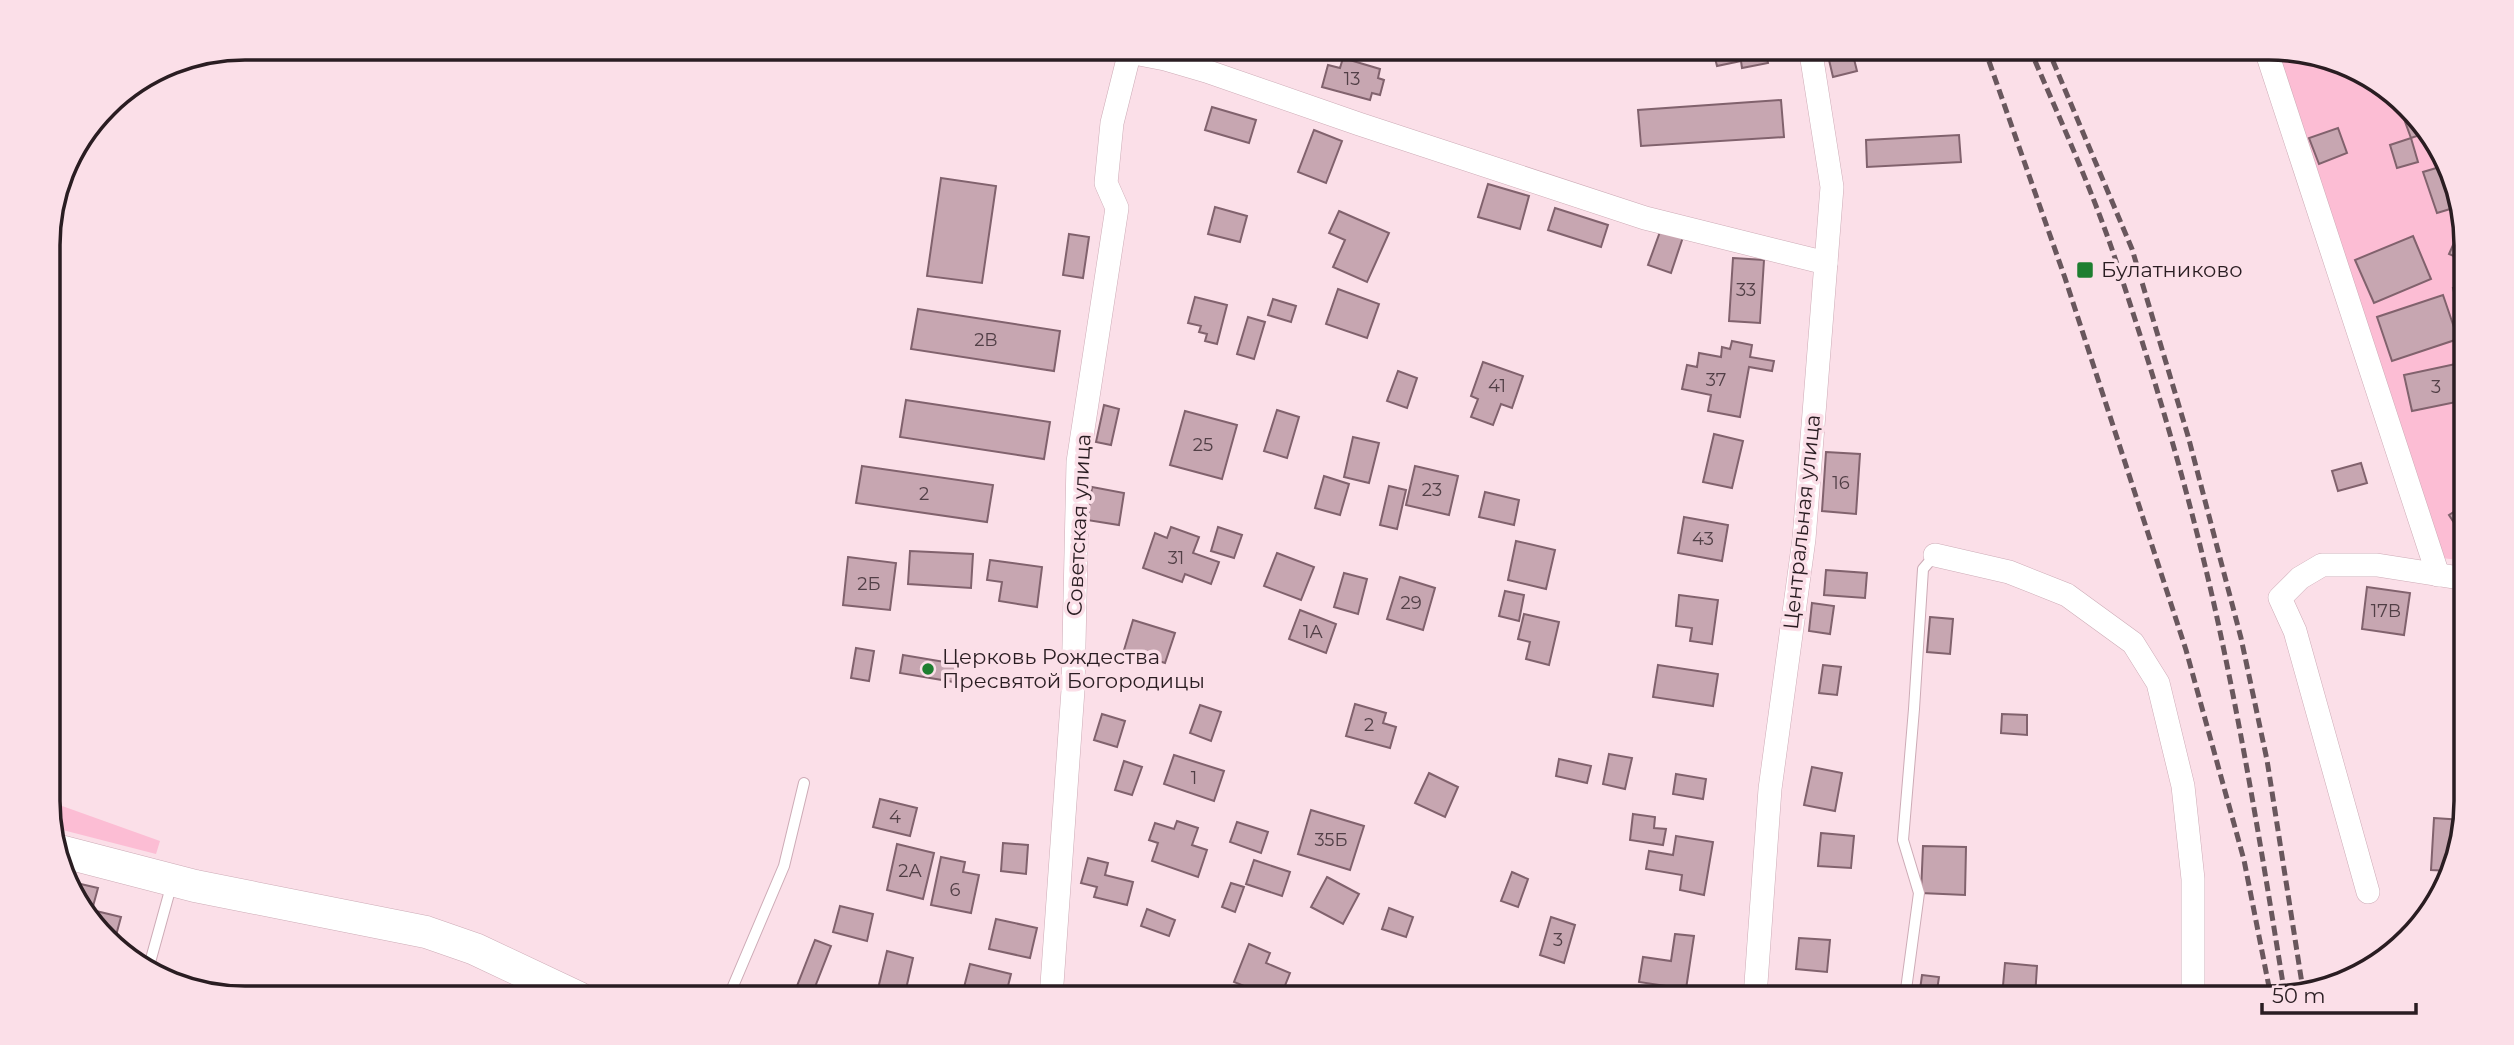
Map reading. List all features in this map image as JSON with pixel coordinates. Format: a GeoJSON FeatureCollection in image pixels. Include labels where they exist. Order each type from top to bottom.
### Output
{"type":"FeatureCollection","features":[{"type":"Feature","properties":{"kind":"street","name":"Советская улица"},"geometry":{"type":"LineString","coordinates":[[1052,986],[1073,690],[1078,462],[1117,208],[1106,183],[1112,123],[1128,60]]}},
{"type":"Feature","properties":{"kind":"street"},"geometry":{"type":"LineString","coordinates":[[1168,60],[1645,218],[1826,263]]}},
{"type":"Feature","properties":{"kind":"street","name":"Центральная улица"},"geometry":{"type":"LineString","coordinates":[[1756,985],[1770,789],[1804,539],[1832,187],[1812,60]]}},
{"type":"Feature","properties":{"kind":"street"},"geometry":{"type":"LineString","coordinates":[[2269,60],[2438,575]]}},
{"type":"Feature","properties":{"kind":"street"},"geometry":{"type":"LineString","coordinates":[[1935,555],[2008,572],[2067,595],[2133,643],[2158,683],[2183,786],[2193,879],[2193,985]]}},
{"type":"Feature","properties":{"kind":"street"},"geometry":{"type":"LineString","coordinates":[[2368,892],[2295,631],[2280,598],[2300,578],[2322,565],[2377,565],[2454,577]]}},
{"type":"Feature","properties":{"kind":"street"},"geometry":{"type":"LineString","coordinates":[[67,853],[172,880],[426,932],[475,949],[553,986]]}},
{"type":"Feature","properties":{"kind":"lane"},"geometry":{"type":"LineString","coordinates":[[1907,985],[1919,893],[1903,840],[1923,569],[1935,555]]}},
{"type":"Feature","properties":{"kind":"lane"},"geometry":{"type":"LineString","coordinates":[[733,986],[784,866],[804,783]]}},
{"type":"Feature","properties":{"kind":"lane"},"geometry":{"type":"LineString","coordinates":[[151,959],[172,880]]}},
{"type":"Feature","properties":{"kind":"shaded area"},"geometry":{"type":"Polygon","coordinates":[[[2273,60],[2305,63],[2329,69],[2362,84],[2382,98],[2416,132],[2430,152],[2448,197],[2454,245],[2454,560],[2434,557],[2273,60]]]}},
{"type":"Feature","properties":{"kind":"shaded area"},"geometry":{"type":"Polygon","coordinates":[[[60,805],[160,841],[156,854],[62,830],[60,805]]]}},
{"type":"Feature","properties":{"kind":"building"},"geometry":{"type":"Polygon","coordinates":[[[1342,60],[1350,60],[1380,69],[1378,78],[1384,80],[1380,95],[1372,93],[1370,100],[1322,87],[1328,65],[1340,68],[1342,60]]]}},
{"type":"Feature","properties":{"kind":"building"},"geometry":{"type":"Polygon","coordinates":[[[1716,60],[1767,60],[1768,63],[1742,68],[1741,61],[1717,66],[1716,60]]]}},
{"type":"Feature","properties":{"kind":"building"},"geometry":{"type":"Polygon","coordinates":[[[1829,60],[1854,60],[1857,71],[1833,77],[1829,60]]]}},
{"type":"Feature","properties":{"kind":"building"},"geometry":{"type":"Polygon","coordinates":[[[1781,100],[1784,137],[1641,146],[1638,110],[1781,100]]]}},
{"type":"Feature","properties":{"kind":"building"},"geometry":{"type":"Polygon","coordinates":[[[1212,107],[1256,120],[1249,143],[1205,130],[1212,107]]]}},
{"type":"Feature","properties":{"kind":"building"},"geometry":{"type":"Polygon","coordinates":[[[2404,118],[2418,136],[2411,138],[2404,118]]]}},
{"type":"Feature","properties":{"kind":"building"},"geometry":{"type":"Polygon","coordinates":[[[2338,128],[2347,153],[2319,164],[2309,138],[2338,128]]]}},
{"type":"Feature","properties":{"kind":"building"},"geometry":{"type":"Polygon","coordinates":[[[1314,130],[1342,141],[1326,183],[1298,172],[1314,130]]]}},
{"type":"Feature","properties":{"kind":"building"},"geometry":{"type":"Polygon","coordinates":[[[1959,135],[1961,162],[1867,167],[1866,140],[1959,135]]]}},
{"type":"Feature","properties":{"kind":"building"},"geometry":{"type":"Polygon","coordinates":[[[2411,138],[2418,162],[2397,168],[2390,145],[2411,138]]]}},
{"type":"Feature","properties":{"kind":"building"},"geometry":{"type":"Polygon","coordinates":[[[2437,168],[2450,209],[2437,213],[2423,172],[2437,168]]]}},
{"type":"Feature","properties":{"kind":"building"},"geometry":{"type":"Polygon","coordinates":[[[941,178],[996,186],[982,283],[927,276],[941,178]]]}},
{"type":"Feature","properties":{"kind":"building"},"geometry":{"type":"Polygon","coordinates":[[[1488,184],[1529,196],[1520,229],[1478,217],[1488,184]]]}},
{"type":"Feature","properties":{"kind":"building"},"geometry":{"type":"Polygon","coordinates":[[[1215,207],[1247,216],[1240,242],[1208,234],[1215,207]]]}},
{"type":"Feature","properties":{"kind":"building"},"geometry":{"type":"Polygon","coordinates":[[[1555,208],[1608,225],[1601,247],[1548,230],[1555,208]]]}},
{"type":"Feature","properties":{"kind":"building"},"geometry":{"type":"Polygon","coordinates":[[[1339,211],[1389,233],[1367,282],[1333,267],[1345,240],[1329,233],[1339,211]]]}},
{"type":"Feature","properties":{"kind":"building"},"geometry":{"type":"Polygon","coordinates":[[[1661,229],[1683,237],[1671,273],[1648,265],[1661,229]]]}},
{"type":"Feature","properties":{"kind":"building"},"geometry":{"type":"Polygon","coordinates":[[[1069,234],[1089,237],[1083,278],[1063,275],[1069,234]]]}},
{"type":"Feature","properties":{"kind":"building"},"geometry":{"type":"Polygon","coordinates":[[[2413,236],[2431,279],[2374,303],[2355,260],[2413,236]]]}},
{"type":"Feature","properties":{"kind":"building"},"geometry":{"type":"Polygon","coordinates":[[[2454,243],[2454,256],[2449,254],[2454,243]]]}},
{"type":"Feature","properties":{"kind":"building"},"geometry":{"type":"Polygon","coordinates":[[[1733,258],[1764,260],[1760,323],[1729,321],[1733,258]]]}},
{"type":"Feature","properties":{"kind":"building"},"geometry":{"type":"Polygon","coordinates":[[[1338,289],[1379,304],[1367,338],[1326,324],[1338,289]]]}},
{"type":"Feature","properties":{"kind":"building"},"geometry":{"type":"Polygon","coordinates":[[[2443,295],[2454,327],[2454,340],[2392,361],[2377,317],[2443,295]]]}},
{"type":"Feature","properties":{"kind":"building"},"geometry":{"type":"Polygon","coordinates":[[[1195,297],[1227,305],[1217,344],[1205,341],[1207,334],[1199,332],[1201,326],[1188,323],[1195,297]]]}},
{"type":"Feature","properties":{"kind":"building"},"geometry":{"type":"Polygon","coordinates":[[[1273,299],[1296,306],[1291,322],[1268,315],[1273,299]]]}},
{"type":"Feature","properties":{"kind":"building"},"geometry":{"type":"Polygon","coordinates":[[[918,309],[1060,331],[1054,371],[911,349],[918,309]]]}},
{"type":"Feature","properties":{"kind":"building"},"geometry":{"type":"Polygon","coordinates":[[[1248,317],[1265,322],[1254,359],[1237,354],[1248,317]]]}},
{"type":"Feature","properties":{"kind":"building"},"geometry":{"type":"Polygon","coordinates":[[[1732,341],[1752,345],[1750,357],[1774,361],[1772,371],[1749,367],[1740,417],[1708,411],[1711,395],[1682,389],[1687,365],[1697,367],[1699,353],[1721,357],[1722,347],[1730,349],[1732,341]]]}},
{"type":"Feature","properties":{"kind":"building"},"geometry":{"type":"Polygon","coordinates":[[[1483,362],[1523,376],[1512,408],[1501,404],[1493,425],[1471,417],[1478,399],[1471,396],[1483,362]]]}},
{"type":"Feature","properties":{"kind":"building"},"geometry":{"type":"Polygon","coordinates":[[[2454,364],[2454,402],[2412,411],[2404,375],[2454,364]]]}},
{"type":"Feature","properties":{"kind":"building"},"geometry":{"type":"Polygon","coordinates":[[[1398,371],[1417,378],[1407,408],[1387,401],[1398,371]]]}},
{"type":"Feature","properties":{"kind":"building"},"geometry":{"type":"Polygon","coordinates":[[[906,400],[1050,422],[1044,459],[900,437],[906,400]]]}},
{"type":"Feature","properties":{"kind":"building"},"geometry":{"type":"Polygon","coordinates":[[[1104,405],[1119,409],[1111,445],[1096,442],[1104,405]]]}},
{"type":"Feature","properties":{"kind":"building"},"geometry":{"type":"Polygon","coordinates":[[[1277,410],[1299,417],[1287,458],[1264,451],[1277,410]]]}},
{"type":"Feature","properties":{"kind":"building"},"geometry":{"type":"Polygon","coordinates":[[[1185,411],[1237,425],[1222,479],[1170,465],[1185,411]]]}},
{"type":"Feature","properties":{"kind":"building"},"geometry":{"type":"Polygon","coordinates":[[[1714,434],[1743,441],[1732,488],[1703,482],[1714,434]]]}},
{"type":"Feature","properties":{"kind":"building"},"geometry":{"type":"Polygon","coordinates":[[[1353,437],[1379,443],[1369,483],[1344,477],[1353,437]]]}},
{"type":"Feature","properties":{"kind":"building"},"geometry":{"type":"Polygon","coordinates":[[[1826,452],[1860,454],[1856,514],[1822,511],[1826,452]]]}},
{"type":"Feature","properties":{"kind":"building"},"geometry":{"type":"Polygon","coordinates":[[[2361,463],[2367,483],[2338,491],[2332,471],[2361,463]]]}},
{"type":"Feature","properties":{"kind":"building"},"geometry":{"type":"Polygon","coordinates":[[[862,466],[993,485],[987,522],[856,503],[862,466]]]}},
{"type":"Feature","properties":{"kind":"building"},"geometry":{"type":"Polygon","coordinates":[[[1415,466],[1458,476],[1449,515],[1406,505],[1415,466]]]}},
{"type":"Feature","properties":{"kind":"building"},"geometry":{"type":"Polygon","coordinates":[[[1324,476],[1349,484],[1340,515],[1315,508],[1324,476]]]}},
{"type":"Feature","properties":{"kind":"building"},"geometry":{"type":"Polygon","coordinates":[[[1389,486],[1406,490],[1397,529],[1380,525],[1389,486]]]}},
{"type":"Feature","properties":{"kind":"building"},"geometry":{"type":"Polygon","coordinates":[[[1092,487],[1124,493],[1119,525],[1087,520],[1092,487]]]}},
{"type":"Feature","properties":{"kind":"building"},"geometry":{"type":"Polygon","coordinates":[[[1485,492],[1519,500],[1514,525],[1479,517],[1485,492]]]}},
{"type":"Feature","properties":{"kind":"building"},"geometry":{"type":"Polygon","coordinates":[[[1684,517],[1728,525],[1722,561],[1678,553],[1684,517]]]}},
{"type":"Feature","properties":{"kind":"building"},"geometry":{"type":"Polygon","coordinates":[[[1171,527],[1199,537],[1193,553],[1219,562],[1211,584],[1185,574],[1182,582],[1143,568],[1155,533],[1167,538],[1171,527]]]}},
{"type":"Feature","properties":{"kind":"building"},"geometry":{"type":"Polygon","coordinates":[[[1218,527],[1242,535],[1234,558],[1211,551],[1218,527]]]}},
{"type":"Feature","properties":{"kind":"building"},"geometry":{"type":"Polygon","coordinates":[[[1516,541],[1555,550],[1546,589],[1508,580],[1516,541]]]}},
{"type":"Feature","properties":{"kind":"building"},"geometry":{"type":"Polygon","coordinates":[[[910,551],[973,554],[971,588],[908,584],[910,551]]]}},
{"type":"Feature","properties":{"kind":"building"},"geometry":{"type":"Polygon","coordinates":[[[1277,553],[1314,567],[1301,600],[1264,586],[1277,553]]]}},
{"type":"Feature","properties":{"kind":"building"},"geometry":{"type":"Polygon","coordinates":[[[848,557],[896,563],[890,610],[843,605],[848,557]]]}},
{"type":"Feature","properties":{"kind":"building"},"geometry":{"type":"Polygon","coordinates":[[[990,560],[1042,567],[1037,607],[999,601],[1002,582],[987,580],[990,560]]]}},
{"type":"Feature","properties":{"kind":"building"},"geometry":{"type":"Polygon","coordinates":[[[1826,570],[1867,573],[1865,598],[1824,595],[1826,570]]]}},
{"type":"Feature","properties":{"kind":"building"},"geometry":{"type":"Polygon","coordinates":[[[1344,573],[1367,579],[1358,614],[1334,607],[1344,573]]]}},
{"type":"Feature","properties":{"kind":"building"},"geometry":{"type":"Polygon","coordinates":[[[1400,577],[1435,588],[1423,630],[1387,619],[1400,577]]]}},
{"type":"Feature","properties":{"kind":"building"},"geometry":{"type":"Polygon","coordinates":[[[2367,587],[2410,593],[2404,635],[2362,629],[2367,587]]]}},
{"type":"Feature","properties":{"kind":"building"},"geometry":{"type":"Polygon","coordinates":[[[1505,591],[1524,595],[1519,621],[1499,616],[1505,591]]]}},
{"type":"Feature","properties":{"kind":"building"},"geometry":{"type":"Polygon","coordinates":[[[1679,595],[1718,600],[1712,644],[1690,641],[1692,628],[1676,626],[1679,595]]]}},
{"type":"Feature","properties":{"kind":"building"},"geometry":{"type":"Polygon","coordinates":[[[1812,603],[1834,606],[1830,634],[1809,631],[1812,603]]]}},
{"type":"Feature","properties":{"kind":"building"},"geometry":{"type":"Polygon","coordinates":[[[1300,610],[1336,624],[1326,653],[1289,639],[1300,610]]]}},
{"type":"Feature","properties":{"kind":"building"},"geometry":{"type":"Polygon","coordinates":[[[1524,614],[1559,622],[1549,665],[1526,659],[1530,642],[1518,639],[1524,614]]]}},
{"type":"Feature","properties":{"kind":"building"},"geometry":{"type":"Polygon","coordinates":[[[1930,617],[1953,619],[1950,654],[1927,652],[1930,617]]]}},
{"type":"Feature","properties":{"kind":"building"},"geometry":{"type":"Polygon","coordinates":[[[1133,620],[1175,633],[1165,663],[1124,650],[1133,620]]]}},
{"type":"Feature","properties":{"kind":"building"},"geometry":{"type":"Polygon","coordinates":[[[856,648],[874,651],[869,681],[851,678],[856,648]]]}},
{"type":"Feature","properties":{"kind":"building","name":"Церковь Рождества Пресвятой Богородицы"},"geometry":{"type":"Polygon","coordinates":[[[903,655],[957,664],[954,682],[900,673],[903,655]]]}},
{"type":"Feature","properties":{"kind":"building"},"geometry":{"type":"Polygon","coordinates":[[[1658,665],[1718,674],[1713,706],[1653,697],[1658,665]]]}},
{"type":"Feature","properties":{"kind":"building"},"geometry":{"type":"Polygon","coordinates":[[[1823,665],[1841,667],[1837,695],[1819,693],[1823,665]]]}},
{"type":"Feature","properties":{"kind":"building"},"geometry":{"type":"Polygon","coordinates":[[[1355,704],[1386,713],[1383,723],[1396,727],[1390,748],[1346,736],[1355,704]]]}},
{"type":"Feature","properties":{"kind":"building"},"geometry":{"type":"Polygon","coordinates":[[[1200,705],[1221,712],[1211,741],[1190,733],[1200,705]]]}},
{"type":"Feature","properties":{"kind":"building"},"geometry":{"type":"Polygon","coordinates":[[[1102,714],[1125,721],[1117,747],[1094,740],[1102,714]]]}},
{"type":"Feature","properties":{"kind":"building"},"geometry":{"type":"Polygon","coordinates":[[[2002,714],[2027,715],[2027,735],[2001,733],[2002,714]]]}},
{"type":"Feature","properties":{"kind":"building"},"geometry":{"type":"Polygon","coordinates":[[[1609,754],[1632,758],[1625,789],[1603,784],[1609,754]]]}},
{"type":"Feature","properties":{"kind":"building"},"geometry":{"type":"Polygon","coordinates":[[[1174,755],[1224,771],[1214,801],[1164,784],[1174,755]]]}},
{"type":"Feature","properties":{"kind":"building"},"geometry":{"type":"Polygon","coordinates":[[[1559,759],[1591,766],[1587,783],[1556,776],[1559,759]]]}},
{"type":"Feature","properties":{"kind":"building"},"geometry":{"type":"Polygon","coordinates":[[[1124,761],[1142,767],[1132,795],[1115,790],[1124,761]]]}},
{"type":"Feature","properties":{"kind":"building"},"geometry":{"type":"Polygon","coordinates":[[[1812,767],[1842,773],[1835,811],[1804,805],[1812,767]]]}},
{"type":"Feature","properties":{"kind":"building"},"geometry":{"type":"Polygon","coordinates":[[[1429,773],[1458,787],[1445,817],[1415,803],[1429,773]]]}},
{"type":"Feature","properties":{"kind":"building"},"geometry":{"type":"Polygon","coordinates":[[[1676,774],[1706,779],[1703,799],[1673,794],[1676,774]]]}},
{"type":"Feature","properties":{"kind":"building"},"geometry":{"type":"Polygon","coordinates":[[[880,799],[917,808],[910,836],[873,827],[880,799]]]}},
{"type":"Feature","properties":{"kind":"building"},"geometry":{"type":"Polygon","coordinates":[[[1311,810],[1364,826],[1350,870],[1298,854],[1311,810]]]}},
{"type":"Feature","properties":{"kind":"building"},"geometry":{"type":"Polygon","coordinates":[[[1633,814],[1655,817],[1654,828],[1666,829],[1663,845],[1630,840],[1633,814]]]}},
{"type":"Feature","properties":{"kind":"building"},"geometry":{"type":"Polygon","coordinates":[[[2434,818],[2453,819],[2445,860],[2440,870],[2431,870],[2434,818]]]}},
{"type":"Feature","properties":{"kind":"building"},"geometry":{"type":"Polygon","coordinates":[[[1177,821],[1198,828],[1192,845],[1207,850],[1198,877],[1152,861],[1158,843],[1149,840],[1155,823],[1174,829],[1177,821]]]}},
{"type":"Feature","properties":{"kind":"building"},"geometry":{"type":"Polygon","coordinates":[[[1237,822],[1268,832],[1261,853],[1230,842],[1237,822]]]}},
{"type":"Feature","properties":{"kind":"building"},"geometry":{"type":"Polygon","coordinates":[[[1821,833],[1854,836],[1851,868],[1818,866],[1821,833]]]}},
{"type":"Feature","properties":{"kind":"building"},"geometry":{"type":"Polygon","coordinates":[[[1676,836],[1713,842],[1704,895],[1680,890],[1682,875],[1646,869],[1649,851],[1673,855],[1676,836]]]}},
{"type":"Feature","properties":{"kind":"building"},"geometry":{"type":"Polygon","coordinates":[[[1003,843],[1028,845],[1026,874],[1001,871],[1003,843]]]}},
{"type":"Feature","properties":{"kind":"building"},"geometry":{"type":"Polygon","coordinates":[[[897,844],[934,853],[923,899],[887,890],[897,844]]]}},
{"type":"Feature","properties":{"kind":"building"},"geometry":{"type":"Polygon","coordinates":[[[1923,846],[1966,847],[1965,895],[1921,893],[1923,846]]]}},
{"type":"Feature","properties":{"kind":"building"},"geometry":{"type":"Polygon","coordinates":[[[941,857],[965,862],[963,872],[979,875],[971,913],[931,905],[941,857]]]}},
{"type":"Feature","properties":{"kind":"building"},"geometry":{"type":"Polygon","coordinates":[[[1088,858],[1108,863],[1105,875],[1133,882],[1127,905],[1094,897],[1097,887],[1081,883],[1088,858]]]}},
{"type":"Feature","properties":{"kind":"building"},"geometry":{"type":"Polygon","coordinates":[[[1254,860],[1290,872],[1282,896],[1246,884],[1254,860]]]}},
{"type":"Feature","properties":{"kind":"building"},"geometry":{"type":"Polygon","coordinates":[[[1512,872],[1528,879],[1518,907],[1501,901],[1512,872]]]}},
{"type":"Feature","properties":{"kind":"building"},"geometry":{"type":"Polygon","coordinates":[[[1327,877],[1359,894],[1343,924],[1311,907],[1327,877]]]}},
{"type":"Feature","properties":{"kind":"building"},"geometry":{"type":"Polygon","coordinates":[[[1231,883],[1244,887],[1235,912],[1222,907],[1231,883]]]}},
{"type":"Feature","properties":{"kind":"building"},"geometry":{"type":"Polygon","coordinates":[[[80,884],[98,888],[93,906],[80,884]]]}},
{"type":"Feature","properties":{"kind":"building"},"geometry":{"type":"Polygon","coordinates":[[[840,906],[873,914],[867,941],[833,932],[840,906]]]}},
{"type":"Feature","properties":{"kind":"building"},"geometry":{"type":"Polygon","coordinates":[[[1389,908],[1413,917],[1406,937],[1382,929],[1389,908]]]}},
{"type":"Feature","properties":{"kind":"building"},"geometry":{"type":"Polygon","coordinates":[[[1147,909],[1175,920],[1169,936],[1141,926],[1147,909]]]}},
{"type":"Feature","properties":{"kind":"building"},"geometry":{"type":"Polygon","coordinates":[[[97,911],[121,917],[116,934],[97,911]]]}},
{"type":"Feature","properties":{"kind":"building"},"geometry":{"type":"Polygon","coordinates":[[[1551,917],[1575,925],[1564,963],[1540,955],[1551,917]]]}},
{"type":"Feature","properties":{"kind":"building"},"geometry":{"type":"Polygon","coordinates":[[[996,919],[1037,928],[1030,958],[989,949],[996,919]]]}},
{"type":"Feature","properties":{"kind":"building"},"geometry":{"type":"Polygon","coordinates":[[[1675,934],[1694,936],[1687,985],[1639,982],[1643,957],[1671,961],[1675,934]]]}},
{"type":"Feature","properties":{"kind":"building"},"geometry":{"type":"Polygon","coordinates":[[[1799,938],[1830,940],[1827,972],[1796,969],[1799,938]]]}},
{"type":"Feature","properties":{"kind":"building"},"geometry":{"type":"Polygon","coordinates":[[[815,940],[831,946],[815,986],[797,986],[815,940]]]}},
{"type":"Feature","properties":{"kind":"building"},"geometry":{"type":"Polygon","coordinates":[[[1249,944],[1270,953],[1266,963],[1290,973],[1285,985],[1243,986],[1234,982],[1249,944]]]}},
{"type":"Feature","properties":{"kind":"building"},"geometry":{"type":"Polygon","coordinates":[[[887,951],[913,958],[907,986],[879,986],[887,951]]]}},
{"type":"Feature","properties":{"kind":"building"},"geometry":{"type":"Polygon","coordinates":[[[2005,963],[2037,966],[2036,985],[2003,985],[2005,963]]]}},
{"type":"Feature","properties":{"kind":"building"},"geometry":{"type":"Polygon","coordinates":[[[970,964],[1011,974],[1008,986],[964,986],[970,964]]]}},
{"type":"Feature","properties":{"kind":"building"},"geometry":{"type":"Polygon","coordinates":[[[1922,975],[1939,977],[1938,985],[1921,985],[1922,975]]]}},
{"type":"Feature","properties":{"kind":"railway"},"geometry":{"type":"LineString","coordinates":[[1989,60],[2065,278],[2186,650],[2244,860],[2269,985]]}},
{"type":"Feature","properties":{"kind":"railway"},"geometry":{"type":"LineString","coordinates":[[2035,60],[2106,231],[2146,353],[2187,496],[2231,685],[2283,985]]}},
{"type":"Feature","properties":{"kind":"railway"},"geometry":{"type":"LineString","coordinates":[[2052,60],[2132,249],[2188,436],[2241,638],[2267,760],[2302,982]]}},
{"type":"Feature","properties":{"kind":"place","name":"Булатниково"},"geometry":{"type":"Point","coordinates":[2085,270]}},
{"type":"Feature","properties":{"kind":"place","name":"Церковь Рождества Пресвятой Богородицы"},"geometry":{"type":"Point","coordinates":[928,669]}}]}
